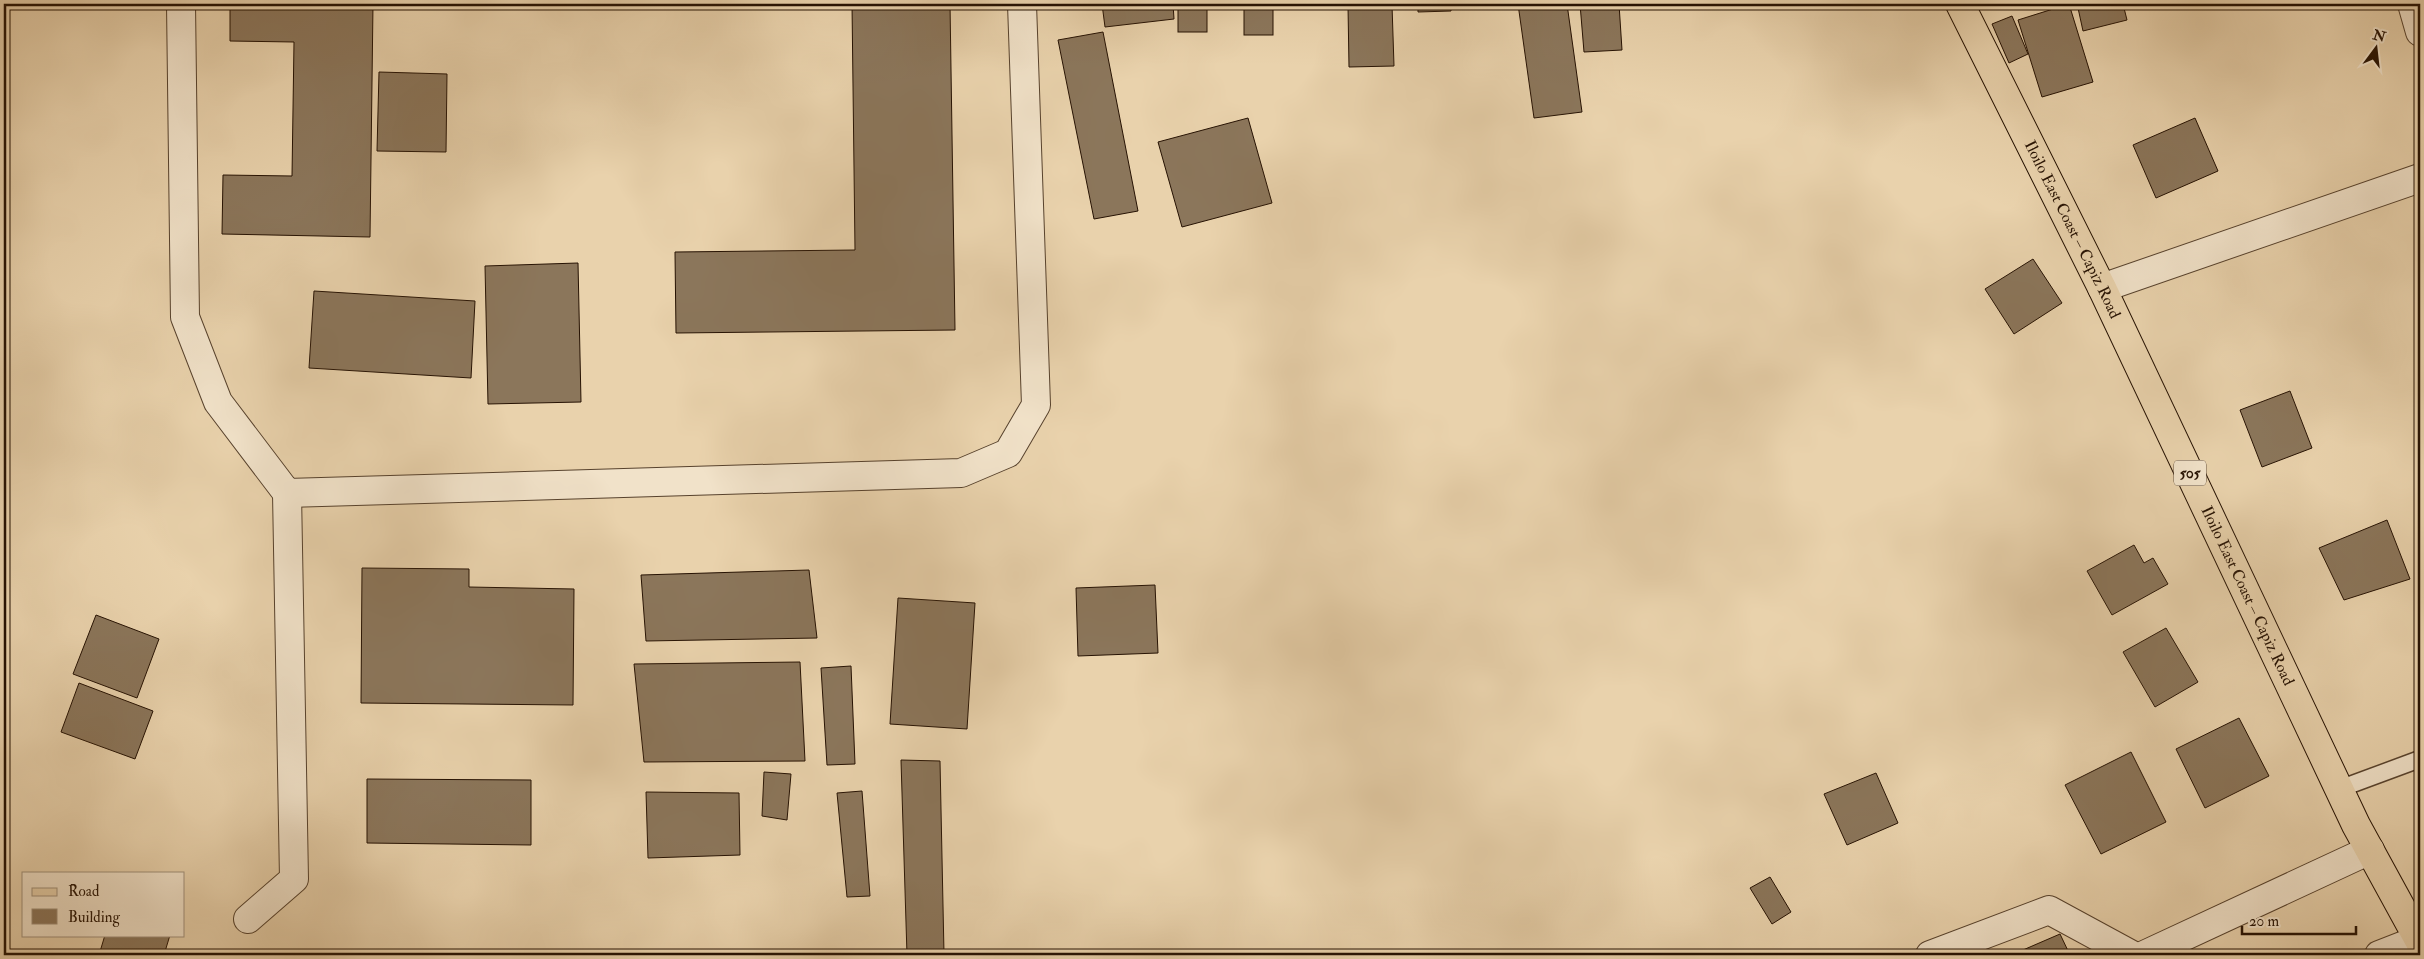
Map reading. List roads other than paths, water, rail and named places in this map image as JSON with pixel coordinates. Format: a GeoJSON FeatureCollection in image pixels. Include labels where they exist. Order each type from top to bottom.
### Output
{"type":"FeatureCollection","features":[{"type":"Feature","properties":{"kind":"main road","name":"Iloilo East Coast – Capiz Road"},"geometry":{"type":"LineString","coordinates":[[1960,4],[2102,288],[2340,789],[2370,850],[2420,940]]}},
{"type":"Feature","properties":{"kind":"street"},"geometry":{"type":"LineString","coordinates":[[181,4],[185,317],[218,402],[287,493],[294,879],[248,919]]}},
{"type":"Feature","properties":{"kind":"street"},"geometry":{"type":"LineString","coordinates":[[287,493],[961,473],[1008,453],[1036,405],[1022,4]]}},
{"type":"Feature","properties":{"kind":"street"},"geometry":{"type":"LineString","coordinates":[[2412,4],[2420,32]]}},
{"type":"Feature","properties":{"kind":"street"},"geometry":{"type":"LineString","coordinates":[[2102,288],[2420,178]]}},
{"type":"Feature","properties":{"kind":"street"},"geometry":{"type":"LineString","coordinates":[[2144,955],[2370,850]]}},
{"type":"Feature","properties":{"kind":"street"},"geometry":{"type":"LineString","coordinates":[[1930,955],[2049,910],[2132,955]]}},
{"type":"Feature","properties":{"kind":"street"},"geometry":{"type":"LineString","coordinates":[[2379,955],[2420,940]]}},
{"type":"Feature","properties":{"kind":"lane"},"geometry":{"type":"LineString","coordinates":[[2340,789],[2420,759]]}}]}
